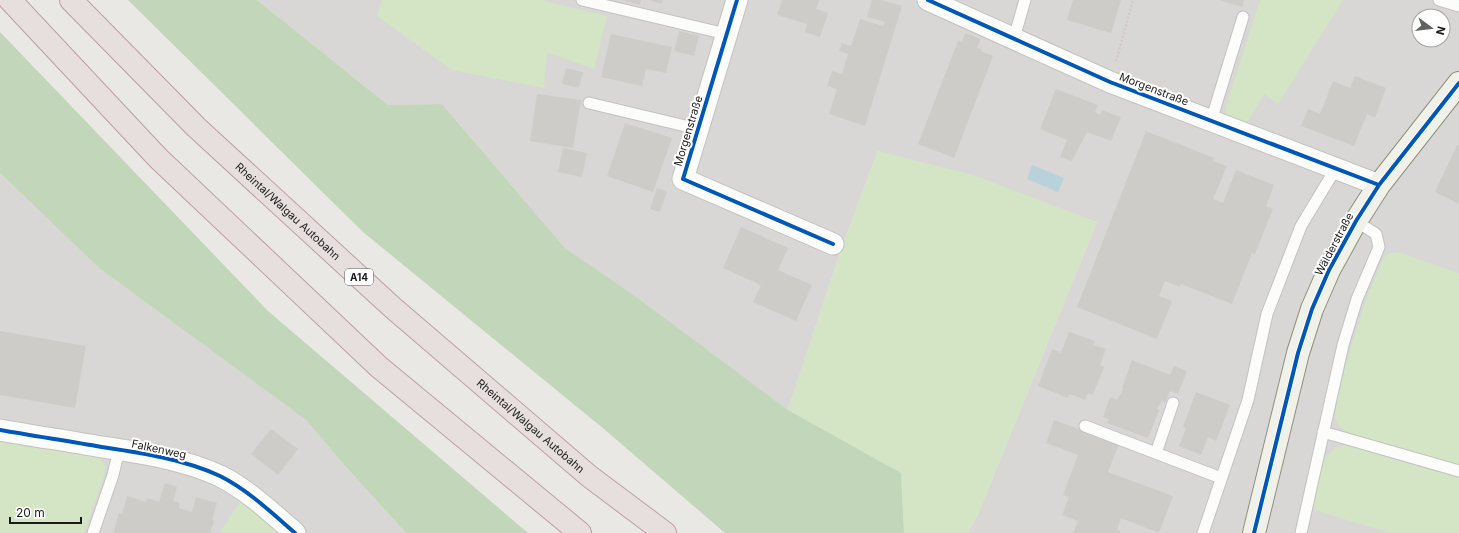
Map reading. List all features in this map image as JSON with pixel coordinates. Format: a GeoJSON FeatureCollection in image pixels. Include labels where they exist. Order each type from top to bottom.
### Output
{"type":"FeatureCollection","features":[{"type":"Feature","properties":{"kind":"highway"},"geometry":{"type":"LineString","coordinates":[[10,0],[158,158],[379,368],[580,533]]}},
{"type":"Feature","properties":{"kind":"highway","name":"Rheintal/Walgau Autobahn"},"geometry":{"type":"LineString","coordinates":[[71,0],[196,127],[392,307],[589,476],[665,533]]}},
{"type":"Feature","properties":{"kind":"main road","name":"Wälderstraße"},"geometry":{"type":"LineString","coordinates":[[1254,533],[1272,465],[1298,353],[1312,310],[1329,270],[1356,220],[1379,185],[1459,83]]}},
{"type":"Feature","properties":{"kind":"street","name":"Morgenstraße"},"geometry":{"type":"LineString","coordinates":[[737,0],[683,179],[833,244]]}},
{"type":"Feature","properties":{"kind":"street","name":"Morgenstraße"},"geometry":{"type":"LineString","coordinates":[[928,0],[1110,82],[1379,185]]}},
{"type":"Feature","properties":{"kind":"street","name":"Falkenweg"},"geometry":{"type":"LineString","coordinates":[[0,430],[119,449],[197,466],[221,477],[241,489],[295,533]]}},
{"type":"Feature","properties":{"kind":"lane"},"geometry":{"type":"LineString","coordinates":[[582,0],[726,34]]}},
{"type":"Feature","properties":{"kind":"lane"},"geometry":{"type":"LineString","coordinates":[[1014,38],[1025,0]]}},
{"type":"Feature","properties":{"kind":"lane"},"geometry":{"type":"LineString","coordinates":[[1439,0],[1459,6]]}},
{"type":"Feature","properties":{"kind":"lane"},"geometry":{"type":"LineString","coordinates":[[1211,121],[1243,17]]}},
{"type":"Feature","properties":{"kind":"lane"},"geometry":{"type":"LineString","coordinates":[[589,103],[698,129]]}},
{"type":"Feature","properties":{"kind":"lane"},"geometry":{"type":"LineString","coordinates":[[1203,533],[1248,400],[1267,314],[1301,226],[1336,168]]}},
{"type":"Feature","properties":{"kind":"lane","name":"Wälderstraße"},"geometry":{"type":"LineString","coordinates":[[1301,533],[1343,345],[1355,305],[1379,247],[1376,234],[1356,220]]}},
{"type":"Feature","properties":{"kind":"lane"},"geometry":{"type":"LineString","coordinates":[[1156,453],[1173,403]]}},
{"type":"Feature","properties":{"kind":"lane"},"geometry":{"type":"LineString","coordinates":[[1085,426],[1221,478]]}},
{"type":"Feature","properties":{"kind":"lane"},"geometry":{"type":"LineString","coordinates":[[1323,432],[1459,471]]}},
{"type":"Feature","properties":{"kind":"lane","name":"Falkenweg"},"geometry":{"type":"LineString","coordinates":[[93,533],[113,475],[119,449]]}},
{"type":"Feature","properties":{"kind":"path"},"geometry":{"type":"LineString","coordinates":[[1110,82],[1133,0]]}},
{"type":"Feature","properties":{"kind":"shaded area"},"geometry":{"type":"Polygon","coordinates":[[[257,0],[1459,0],[1459,533],[968,533],[978,514],[1097,222],[878,151],[844,241],[788,410],[565,248],[442,104],[388,105],[257,0]]]}},
{"type":"Feature","properties":{"kind":"shaded area"},"geometry":{"type":"Polygon","coordinates":[[[0,173],[99,268],[306,420],[406,533],[0,533],[0,173]]]}},
{"type":"Feature","properties":{"kind":"green space"},"geometry":{"type":"Polygon","coordinates":[[[128,0],[257,0],[388,105],[442,104],[565,248],[636,297],[788,410],[901,473],[904,533],[725,533],[604,429],[363,232],[128,0]]]}},
{"type":"Feature","properties":{"kind":"green space"},"geometry":{"type":"Polygon","coordinates":[[[382,0],[540,0],[607,16],[594,69],[547,52],[544,88],[452,70],[377,16],[382,0]]]}},
{"type":"Feature","properties":{"kind":"green space"},"geometry":{"type":"Polygon","coordinates":[[[1260,0],[1343,0],[1278,104],[1264,94],[1246,125],[1228,117],[1225,109],[1260,0]]]}},
{"type":"Feature","properties":{"kind":"green space"},"geometry":{"type":"Polygon","coordinates":[[[0,32],[268,311],[528,533],[406,533],[306,420],[99,268],[0,173],[0,32]]]}},
{"type":"Feature","properties":{"kind":"green space"},"geometry":{"type":"Polygon","coordinates":[[[878,151],[973,175],[1097,222],[978,514],[968,533],[904,533],[901,473],[788,410],[844,241],[878,151]]]}},
{"type":"Feature","properties":{"kind":"green space"},"geometry":{"type":"Polygon","coordinates":[[[1398,252],[1459,273],[1459,465],[1349,433],[1340,426],[1336,420],[1337,403],[1344,373],[1356,330],[1367,299],[1382,261],[1387,254],[1398,252]]]}},
{"type":"Feature","properties":{"kind":"green space"},"geometry":{"type":"Polygon","coordinates":[[[0,439],[85,453],[101,459],[106,467],[103,480],[84,533],[0,533],[0,439]]]}},
{"type":"Feature","properties":{"kind":"green space"},"geometry":{"type":"Polygon","coordinates":[[[1346,445],[1459,478],[1459,533],[1389,533],[1312,509],[1324,459],[1334,449],[1346,445]]]}},
{"type":"Feature","properties":{"kind":"green space"},"geometry":{"type":"Polygon","coordinates":[[[240,501],[280,533],[220,533],[240,501]]]}},
{"type":"Feature","properties":{"kind":"water"},"geometry":{"type":"Polygon","coordinates":[[[1032,165],[1064,178],[1058,192],[1027,179],[1032,165]]]}},
{"type":"Feature","properties":{"kind":"building"},"geometry":{"type":"Polygon","coordinates":[[[623,0],[641,0],[640,5],[623,0]]]}},
{"type":"Feature","properties":{"kind":"building"},"geometry":{"type":"Polygon","coordinates":[[[649,0],[663,0],[662,4],[649,0]]]}},
{"type":"Feature","properties":{"kind":"building"},"geometry":{"type":"Polygon","coordinates":[[[782,0],[819,0],[816,9],[828,13],[820,37],[805,32],[807,24],[777,15],[782,0]]]}},
{"type":"Feature","properties":{"kind":"building"},"geometry":{"type":"Polygon","coordinates":[[[872,0],[881,0],[902,6],[865,126],[829,114],[837,89],[827,86],[832,71],[842,74],[848,54],[839,51],[842,43],[851,46],[860,19],[883,26],[885,22],[867,17],[872,0]]]}},
{"type":"Feature","properties":{"kind":"building"},"geometry":{"type":"Polygon","coordinates":[[[1073,0],[1121,0],[1111,33],[1067,20],[1073,0]]]}},
{"type":"Feature","properties":{"kind":"building"},"geometry":{"type":"Polygon","coordinates":[[[1219,0],[1244,0],[1242,7],[1219,0]]]}},
{"type":"Feature","properties":{"kind":"building"},"geometry":{"type":"Polygon","coordinates":[[[679,31],[699,36],[694,56],[674,51],[679,31]]]}},
{"type":"Feature","properties":{"kind":"building"},"geometry":{"type":"Polygon","coordinates":[[[965,33],[981,39],[977,48],[993,56],[954,158],[918,144],[958,41],[962,42],[965,33]]]}},
{"type":"Feature","properties":{"kind":"building"},"geometry":{"type":"Polygon","coordinates":[[[611,34],[672,47],[666,73],[646,69],[642,86],[601,77],[611,34]]]}},
{"type":"Feature","properties":{"kind":"building"},"geometry":{"type":"Polygon","coordinates":[[[566,68],[583,72],[579,88],[562,84],[566,68]]]}},
{"type":"Feature","properties":{"kind":"building"},"geometry":{"type":"Polygon","coordinates":[[[1355,76],[1386,88],[1375,118],[1367,114],[1354,146],[1301,126],[1308,109],[1320,114],[1333,81],[1350,88],[1355,76]]]}},
{"type":"Feature","properties":{"kind":"building"},"geometry":{"type":"Polygon","coordinates":[[[1056,89],[1098,105],[1095,112],[1100,115],[1102,110],[1121,117],[1111,141],[1087,132],[1072,161],[1060,157],[1067,140],[1040,129],[1056,89]]]}},
{"type":"Feature","properties":{"kind":"building"},"geometry":{"type":"Polygon","coordinates":[[[537,94],[581,100],[573,148],[530,141],[537,94]]]}},
{"type":"Feature","properties":{"kind":"building"},"geometry":{"type":"Polygon","coordinates":[[[625,123],[672,138],[653,192],[607,176],[625,123]]]}},
{"type":"Feature","properties":{"kind":"building"},"geometry":{"type":"Polygon","coordinates":[[[1146,131],[1214,158],[1213,161],[1227,166],[1213,199],[1223,203],[1236,170],[1274,185],[1266,206],[1273,209],[1255,254],[1252,253],[1232,304],[1181,284],[1180,287],[1165,281],[1159,296],[1172,301],[1157,339],[1077,307],[1146,131]]]}},
{"type":"Feature","properties":{"kind":"building"},"geometry":{"type":"Polygon","coordinates":[[[1457,145],[1459,146],[1459,204],[1435,192],[1457,145]]]}},
{"type":"Feature","properties":{"kind":"building"},"geometry":{"type":"Polygon","coordinates":[[[563,148],[587,153],[582,177],[558,172],[563,148]]]}},
{"type":"Feature","properties":{"kind":"building"},"geometry":{"type":"Polygon","coordinates":[[[657,188],[667,192],[660,212],[650,209],[657,188]]]}},
{"type":"Feature","properties":{"kind":"building"},"geometry":{"type":"Polygon","coordinates":[[[741,227],[788,248],[778,270],[812,285],[796,321],[753,302],[761,285],[723,268],[741,227]]]}},
{"type":"Feature","properties":{"kind":"building"},"geometry":{"type":"Polygon","coordinates":[[[0,331],[86,346],[75,408],[0,395],[0,331]]]}},
{"type":"Feature","properties":{"kind":"building"},"geometry":{"type":"Polygon","coordinates":[[[1069,332],[1095,341],[1093,345],[1106,349],[1100,365],[1104,367],[1093,395],[1088,393],[1085,400],[1069,394],[1068,398],[1038,386],[1052,349],[1061,353],[1069,332]]]}},
{"type":"Feature","properties":{"kind":"building"},"geometry":{"type":"Polygon","coordinates":[[[1132,360],[1170,375],[1174,366],[1187,371],[1178,394],[1170,391],[1165,403],[1162,401],[1160,403],[1157,409],[1159,410],[1148,438],[1107,423],[1109,419],[1103,417],[1110,397],[1117,400],[1120,396],[1132,360]]]}},
{"type":"Feature","properties":{"kind":"building"},"geometry":{"type":"Polygon","coordinates":[[[1196,392],[1230,405],[1216,441],[1208,437],[1201,455],[1179,446],[1186,428],[1183,427],[1196,392]]]}},
{"type":"Feature","properties":{"kind":"building"},"geometry":{"type":"Polygon","coordinates":[[[1054,420],[1119,444],[1108,472],[1173,496],[1159,533],[1121,518],[1117,530],[1120,531],[1120,533],[1073,533],[1078,521],[1062,515],[1069,497],[1063,495],[1078,455],[1046,443],[1054,420]]]}},
{"type":"Feature","properties":{"kind":"building"},"geometry":{"type":"Polygon","coordinates":[[[271,429],[298,449],[278,475],[251,454],[271,429]]]}},
{"type":"Feature","properties":{"kind":"building"},"geometry":{"type":"Polygon","coordinates":[[[165,483],[177,487],[173,501],[180,503],[179,508],[192,512],[196,497],[217,503],[210,533],[113,533],[119,513],[122,514],[127,496],[146,502],[147,498],[159,502],[165,483]]]}},
{"type":"Feature","properties":{"kind":"cycle path"},"geometry":{"type":"LineString","coordinates":[[737,0],[683,179],[833,244]]}},
{"type":"Feature","properties":{"kind":"cycle path"},"geometry":{"type":"LineString","coordinates":[[928,0],[1110,82],[1379,185]]}},
{"type":"Feature","properties":{"kind":"cycle path"},"geometry":{"type":"LineString","coordinates":[[1254,533],[1298,353],[1312,309],[1329,270],[1356,221],[1379,185],[1459,83]]}},
{"type":"Feature","properties":{"kind":"cycle path"},"geometry":{"type":"LineString","coordinates":[[0,430],[147,454],[192,465],[220,476],[240,488],[295,533]]}}]}
